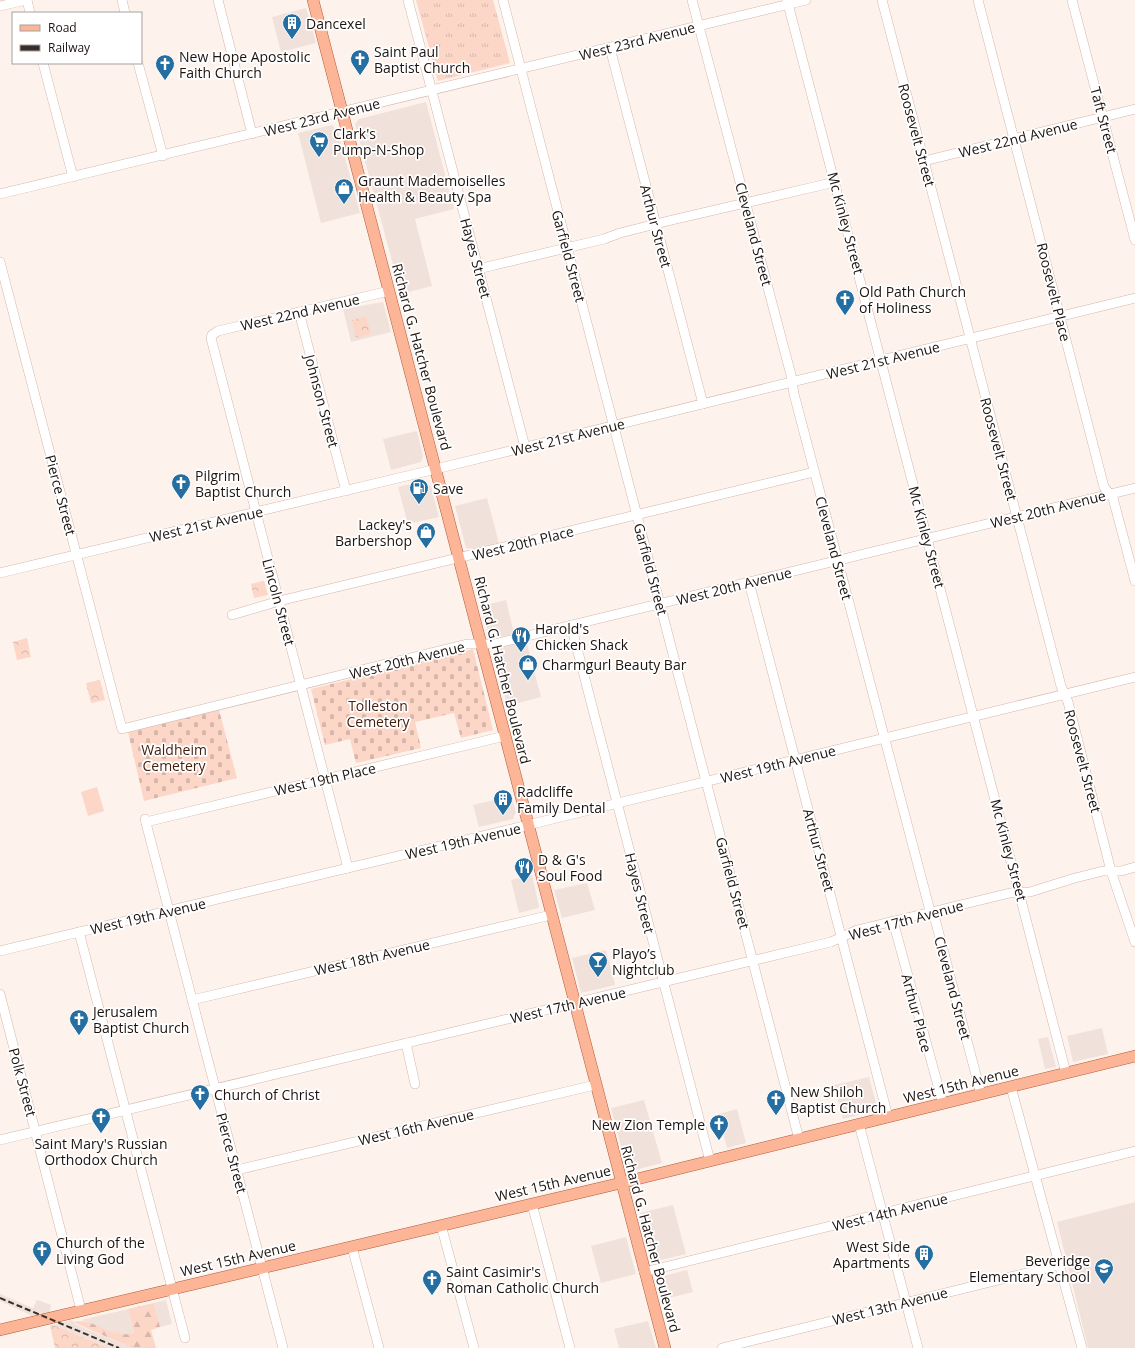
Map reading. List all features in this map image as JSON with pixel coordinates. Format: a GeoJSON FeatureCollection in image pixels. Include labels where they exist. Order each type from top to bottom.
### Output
{"type":"FeatureCollection","features":[{"type":"Feature","properties":{"kind":"main road","name":"Richard G. Hatcher Boulevard"},"geometry":{"type":"LineString","coordinates":[[313,0],[664,1348]]}},
{"type":"Feature","properties":{"kind":"main road","name":"West 15th Avenue"},"geometry":{"type":"LineString","coordinates":[[0,1330],[621,1183],[1135,1056]]}},
{"type":"Feature","properties":{"kind":"street"},"geometry":{"type":"LineString","coordinates":[[0,6],[26,0],[30,12]]}},
{"type":"Feature","properties":{"kind":"street"},"geometry":{"type":"LineString","coordinates":[[122,0],[125,12]]}},
{"type":"Feature","properties":{"kind":"street"},"geometry":{"type":"LineString","coordinates":[[218,0],[252,134]]}},
{"type":"Feature","properties":{"kind":"street","name":"Hayes Street"},"geometry":{"type":"LineString","coordinates":[[408,0],[525,447]]}},
{"type":"Feature","properties":{"kind":"street","name":"Garfield Street"},"geometry":{"type":"LineString","coordinates":[[503,0],[799,1139]]}},
{"type":"Feature","properties":{"kind":"street","name":"Cleveland Street"},"geometry":{"type":"LineString","coordinates":[[692,0],[792,382],[814,472],[931,912],[935,918],[981,1094]]}},
{"type":"Feature","properties":{"kind":"street","name":"West 23rd Avenue"},"geometry":{"type":"LineString","coordinates":[[0,194],[521,70],[699,26],[788,2],[806,0]]}},
{"type":"Feature","properties":{"kind":"street","name":"Roosevelt Street"},"geometry":{"type":"LineString","coordinates":[[882,0],[1111,871],[1135,942]]}},
{"type":"Feature","properties":{"kind":"street","name":"Roosevelt Place"},"geometry":{"type":"LineString","coordinates":[[978,0],[1104,487],[1113,498],[1135,581]]}},
{"type":"Feature","properties":{"kind":"street","name":"Taft Street"},"geometry":{"type":"LineString","coordinates":[[1072,0],[1135,240]]}},
{"type":"Feature","properties":{"kind":"street","name":"Mc Kinley Street"},"geometry":{"type":"LineString","coordinates":[[788,2],[1066,1073]]}},
{"type":"Feature","properties":{"kind":"street","name":"Arthur Street"},"geometry":{"type":"LineString","coordinates":[[610,48],[703,404]]}},
{"type":"Feature","properties":{"kind":"street"},"geometry":{"type":"LineString","coordinates":[[43,64],[73,177]]}},
{"type":"Feature","properties":{"kind":"street"},"geometry":{"type":"LineString","coordinates":[[138,64],[163,156]]}},
{"type":"Feature","properties":{"kind":"street","name":"West 22nd Avenue"},"geometry":{"type":"LineString","coordinates":[[924,161],[1135,109]]}},
{"type":"Feature","properties":{"kind":"street"},"geometry":{"type":"LineString","coordinates":[[478,268],[567,248],[656,224],[835,182]]}},
{"type":"Feature","properties":{"kind":"street","name":"Pierce Street"},"geometry":{"type":"LineString","coordinates":[[0,262],[122,729]]}},
{"type":"Feature","properties":{"kind":"street","name":"West 22nd Avenue"},"geometry":{"type":"LineString","coordinates":[[212,335],[218,331],[389,291]]}},
{"type":"Feature","properties":{"kind":"street","name":"West 21st Avenue"},"geometry":{"type":"LineString","coordinates":[[0,573],[346,491],[1135,298]]}},
{"type":"Feature","properties":{"kind":"street","name":"Johnson Street"},"geometry":{"type":"LineString","coordinates":[[299,312],[346,491]]}},
{"type":"Feature","properties":{"kind":"street","name":"Lincoln Street"},"geometry":{"type":"LineString","coordinates":[[212,335],[212,342],[348,868]]}},
{"type":"Feature","properties":{"kind":"street","name":"West 20th Place"},"geometry":{"type":"LineString","coordinates":[[232,614],[279,601],[814,472]]}},
{"type":"Feature","properties":{"kind":"street","name":"West 20th Avenue"},"geometry":{"type":"LineString","coordinates":[[122,729],[467,644],[494,644],[1135,488]]}},
{"type":"Feature","properties":{"kind":"street","name":"Arthur Street"},"geometry":{"type":"LineString","coordinates":[[749,582],[888,1117]]}},
{"type":"Feature","properties":{"kind":"street","name":"Hayes Street"},"geometry":{"type":"LineString","coordinates":[[571,625],[662,982],[710,1161]]}},
{"type":"Feature","properties":{"kind":"street","name":"West 19th Avenue"},"geometry":{"type":"LineString","coordinates":[[0,951],[528,826],[1135,677]]}},
{"type":"Feature","properties":{"kind":"street","name":"West 19th Place"},"geometry":{"type":"LineString","coordinates":[[146,820],[326,780],[505,736]]}},
{"type":"Feature","properties":{"kind":"street","name":"Pierce Street"},"geometry":{"type":"LineString","coordinates":[[146,820],[283,1348]]}},
{"type":"Feature","properties":{"kind":"street","name":"West 17th Avenue"},"geometry":{"type":"LineString","coordinates":[[0,1140],[831,942],[858,930],[931,912],[1010,893],[1020,893],[1060,884],[1074,878],[1135,867]]}},
{"type":"Feature","properties":{"kind":"street","name":"West 18th Avenue"},"geometry":{"type":"LineString","coordinates":[[192,1000],[551,915]]}},
{"type":"Feature","properties":{"kind":"street","name":"Arthur Place"},"geometry":{"type":"LineString","coordinates":[[893,922],[943,1104]]}},
{"type":"Feature","properties":{"kind":"street"},"geometry":{"type":"LineString","coordinates":[[79,932],[185,1338]]}},
{"type":"Feature","properties":{"kind":"street","name":"Polk Street"},"geometry":{"type":"LineString","coordinates":[[0,994],[81,1310]]}},
{"type":"Feature","properties":{"kind":"street"},"geometry":{"type":"LineString","coordinates":[[406,1043],[415,1084]]}},
{"type":"Feature","properties":{"kind":"street","name":"West 16th Avenue"},"geometry":{"type":"LineString","coordinates":[[237,1170],[595,1085]]}},
{"type":"Feature","properties":{"kind":"street"},"geometry":{"type":"LineString","coordinates":[[1012,1087],[1058,1265],[1082,1348]]}},
{"type":"Feature","properties":{"kind":"street"},"geometry":{"type":"LineString","coordinates":[[859,1124],[918,1348]]}},
{"type":"Feature","properties":{"kind":"street","name":"West 14th Avenue"},"geometry":{"type":"LineString","coordinates":[[644,1272],[1135,1151]]}},
{"type":"Feature","properties":{"kind":"street"},"geometry":{"type":"LineString","coordinates":[[532,1204],[570,1348]]}},
{"type":"Feature","properties":{"kind":"street"},"geometry":{"type":"LineString","coordinates":[[441,1225],[474,1348]]}},
{"type":"Feature","properties":{"kind":"street"},"geometry":{"type":"LineString","coordinates":[[352,1246],[379,1348]]}},
{"type":"Feature","properties":{"kind":"street","name":"West 13th Avenue"},"geometry":{"type":"LineString","coordinates":[[722,1348],[1058,1265]]}},
{"type":"Feature","properties":{"kind":"shaded area"},"geometry":{"type":"Polygon","coordinates":[[[306,8],[316,43],[281,52],[272,17],[306,8]]]}},
{"type":"Feature","properties":{"kind":"shaded area"},"geometry":{"type":"Polygon","coordinates":[[[426,102],[454,209],[415,219],[432,286],[401,294],[355,124],[359,119],[426,102]]]}},
{"type":"Feature","properties":{"kind":"shaded area"},"geometry":{"type":"Polygon","coordinates":[[[332,125],[338,132],[360,213],[321,223],[298,133],[332,125]]]}},
{"type":"Feature","properties":{"kind":"shaded area"},"geometry":{"type":"Polygon","coordinates":[[[383,302],[391,332],[351,342],[343,309],[383,302]]]}},
{"type":"Feature","properties":{"kind":"shaded area"},"geometry":{"type":"Polygon","coordinates":[[[417,431],[423,456],[421,462],[391,470],[383,439],[417,431]]]}},
{"type":"Feature","properties":{"kind":"shaded area"},"geometry":{"type":"Polygon","coordinates":[[[424,481],[431,486],[439,517],[408,524],[398,487],[424,481]]]}},
{"type":"Feature","properties":{"kind":"shaded area"},"geometry":{"type":"Polygon","coordinates":[[[487,498],[499,543],[473,549],[466,548],[455,506],[487,498]]]}},
{"type":"Feature","properties":{"kind":"shaded area"},"geometry":{"type":"Polygon","coordinates":[[[506,600],[514,634],[494,638],[489,636],[481,606],[506,600]]]}},
{"type":"Feature","properties":{"kind":"shaded area"},"geometry":{"type":"Polygon","coordinates":[[[526,640],[541,697],[507,706],[495,653],[498,649],[526,640]]]}},
{"type":"Feature","properties":{"kind":"shaded area"},"geometry":{"type":"Polygon","coordinates":[[[511,796],[516,812],[513,819],[479,827],[473,805],[511,796]]]}},
{"type":"Feature","properties":{"kind":"shaded area"},"geometry":{"type":"Polygon","coordinates":[[[532,875],[539,906],[538,908],[519,913],[511,880],[532,875]]]}},
{"type":"Feature","properties":{"kind":"shaded area"},"geometry":{"type":"Polygon","coordinates":[[[587,883],[595,910],[562,918],[554,890],[587,883]]]}},
{"type":"Feature","properties":{"kind":"shaded area"},"geometry":{"type":"Polygon","coordinates":[[[606,950],[615,985],[581,993],[572,958],[606,950]]]}},
{"type":"Feature","properties":{"kind":"shaded area"},"geometry":{"type":"Polygon","coordinates":[[[1102,1028],[1108,1054],[1073,1062],[1067,1036],[1102,1028]]]}},
{"type":"Feature","properties":{"kind":"shaded area"},"geometry":{"type":"Polygon","coordinates":[[[1048,1037],[1056,1067],[1045,1069],[1038,1039],[1048,1037]]]}},
{"type":"Feature","properties":{"kind":"shaded area"},"geometry":{"type":"Polygon","coordinates":[[[869,1077],[878,1110],[843,1119],[834,1085],[869,1077]]]}},
{"type":"Feature","properties":{"kind":"shaded area"},"geometry":{"type":"Polygon","coordinates":[[[644,1100],[662,1163],[635,1170],[626,1165],[611,1108],[644,1100]]]}},
{"type":"Feature","properties":{"kind":"shaded area"},"geometry":{"type":"Polygon","coordinates":[[[737,1109],[746,1143],[727,1148],[718,1114],[737,1109]]]}},
{"type":"Feature","properties":{"kind":"shaded area","name":"Beveridge Elementary School"},"geometry":{"type":"Polygon","coordinates":[[[1135,1202],[1135,1348],[1088,1348],[1057,1222],[1135,1202]]]}},
{"type":"Feature","properties":{"kind":"shaded area"},"geometry":{"type":"Polygon","coordinates":[[[673,1205],[686,1254],[653,1262],[640,1213],[673,1205]]]}},
{"type":"Feature","properties":{"kind":"shaded area"},"geometry":{"type":"Polygon","coordinates":[[[626,1237],[636,1274],[601,1283],[591,1246],[626,1237]]]}},
{"type":"Feature","properties":{"kind":"shaded area"},"geometry":{"type":"Polygon","coordinates":[[[687,1270],[693,1292],[661,1300],[656,1278],[687,1270]]]}},
{"type":"Feature","properties":{"kind":"shaded area"},"geometry":{"type":"Polygon","coordinates":[[[0,1294],[33,1308],[37,1300],[51,1305],[50,1313],[32,1316],[0,1301],[0,1294]]]}},
{"type":"Feature","properties":{"kind":"shaded area"},"geometry":{"type":"Polygon","coordinates":[[[166,1300],[172,1324],[160,1327],[154,1303],[166,1300]]]}},
{"type":"Feature","properties":{"kind":"shaded area"},"geometry":{"type":"Polygon","coordinates":[[[128,1309],[134,1333],[123,1336],[81,1320],[128,1309]]]}},
{"type":"Feature","properties":{"kind":"shaded area"},"geometry":{"type":"Polygon","coordinates":[[[72,1320],[75,1324],[132,1348],[109,1348],[53,1325],[72,1320]]]}},
{"type":"Feature","properties":{"kind":"shaded area"},"geometry":{"type":"Polygon","coordinates":[[[648,1321],[656,1348],[619,1348],[614,1329],[648,1321]]]}},
{"type":"Feature","properties":{"kind":"green space"},"geometry":{"type":"Polygon","coordinates":[[[416,0],[493,0],[510,63],[438,81],[416,0]]]}},
{"type":"Feature","properties":{"kind":"green space"},"geometry":{"type":"Polygon","coordinates":[[[366,316],[371,334],[356,338],[352,320],[366,316]]]}},
{"type":"Feature","properties":{"kind":"green space"},"geometry":{"type":"Polygon","coordinates":[[[264,581],[268,595],[254,598],[251,584],[264,581]]]}},
{"type":"Feature","properties":{"kind":"green space"},"geometry":{"type":"Polygon","coordinates":[[[27,638],[31,657],[17,660],[13,642],[27,638]]]}},
{"type":"Feature","properties":{"kind":"green space","name":"Tolleston Cemetery"},"geometry":{"type":"Polygon","coordinates":[[[473,649],[493,730],[461,738],[454,713],[415,722],[421,748],[356,763],[350,739],[325,745],[311,689],[473,649]]]}},
{"type":"Feature","properties":{"kind":"green space"},"geometry":{"type":"Polygon","coordinates":[[[100,680],[105,700],[91,703],[86,683],[100,680]]]}},
{"type":"Feature","properties":{"kind":"green space","name":"Waldheim Cemetery"},"geometry":{"type":"Polygon","coordinates":[[[219,710],[237,778],[144,801],[128,732],[219,710]]]}},
{"type":"Feature","properties":{"kind":"green space"},"geometry":{"type":"Polygon","coordinates":[[[97,787],[104,811],[88,816],[81,792],[97,787]]]}},
{"type":"Feature","properties":{"kind":"green space"},"geometry":{"type":"Polygon","coordinates":[[[154,1303],[160,1327],[151,1330],[156,1348],[132,1348],[73,1322],[81,1321],[89,1323],[118,1334],[134,1333],[128,1309],[154,1303]]]}},
{"type":"Feature","properties":{"kind":"green space"},"geometry":{"type":"Polygon","coordinates":[[[50,1325],[53,1325],[109,1348],[55,1348],[50,1325]]]}},
{"type":"Feature","properties":{"kind":"railway"},"geometry":{"type":"LineString","coordinates":[[0,1298],[119,1348]]}},
{"type":"Feature","properties":{"kind":"place","name":"Dancexel"},"geometry":{"type":"Point","coordinates":[292,40]}},
{"type":"Feature","properties":{"kind":"place","name":"Saint Paul Baptist Church"},"geometry":{"type":"Point","coordinates":[360,76]}},
{"type":"Feature","properties":{"kind":"place","name":"New Hope Apostolic Faith Church"},"geometry":{"type":"Point","coordinates":[165,81]}},
{"type":"Feature","properties":{"kind":"place","name":"Clark's Pump-N-Shop"},"geometry":{"type":"Point","coordinates":[319,158]}},
{"type":"Feature","properties":{"kind":"place","name":"Graunt Mademoiselles Health & Beauty Spa"},"geometry":{"type":"Point","coordinates":[344,205]}},
{"type":"Feature","properties":{"kind":"place","name":"Old Path Church of Holiness"},"geometry":{"type":"Point","coordinates":[845,316]}},
{"type":"Feature","properties":{"kind":"place","name":"Pilgrim Baptist Church"},"geometry":{"type":"Point","coordinates":[181,500]}},
{"type":"Feature","properties":{"kind":"place","name":"Save"},"geometry":{"type":"Point","coordinates":[419,505]}},
{"type":"Feature","properties":{"kind":"place","name":"Lackey's Barbershop"},"geometry":{"type":"Point","coordinates":[426,549]}},
{"type":"Feature","properties":{"kind":"place","name":"Harold's Chicken Shack"},"geometry":{"type":"Point","coordinates":[521,653]}},
{"type":"Feature","properties":{"kind":"place","name":"Charmgurl Beauty Bar"},"geometry":{"type":"Point","coordinates":[528,681]}},
{"type":"Feature","properties":{"kind":"place","name":"Radcliffe Family Dental"},"geometry":{"type":"Point","coordinates":[503,816]}},
{"type":"Feature","properties":{"kind":"place","name":"D & G's Soul Food"},"geometry":{"type":"Point","coordinates":[524,884]}},
{"type":"Feature","properties":{"kind":"place","name":"Playo’s Nightclub"},"geometry":{"type":"Point","coordinates":[598,978]}},
{"type":"Feature","properties":{"kind":"place","name":"Jerusalem Baptist Church"},"geometry":{"type":"Point","coordinates":[79,1036]}},
{"type":"Feature","properties":{"kind":"place","name":"Church of Christ"},"geometry":{"type":"Point","coordinates":[200,1111]}},
{"type":"Feature","properties":{"kind":"place","name":"New Shiloh Baptist Church"},"geometry":{"type":"Point","coordinates":[776,1116]}},
{"type":"Feature","properties":{"kind":"place","name":"Saint Mary's Russian Orthodox Church"},"geometry":{"type":"Point","coordinates":[101,1134]}},
{"type":"Feature","properties":{"kind":"place","name":"New Zion Temple"},"geometry":{"type":"Point","coordinates":[719,1141]}},
{"type":"Feature","properties":{"kind":"place","name":"Church of the Living God"},"geometry":{"type":"Point","coordinates":[42,1267]}},
{"type":"Feature","properties":{"kind":"place","name":"West Side Apartments"},"geometry":{"type":"Point","coordinates":[924,1271]}},
{"type":"Feature","properties":{"kind":"place","name":"Beveridge Elementary School"},"geometry":{"type":"Point","coordinates":[1104,1285]}},
{"type":"Feature","properties":{"kind":"place","name":"Saint Casimir's Roman Catholic Church"},"geometry":{"type":"Point","coordinates":[432,1296]}}]}
